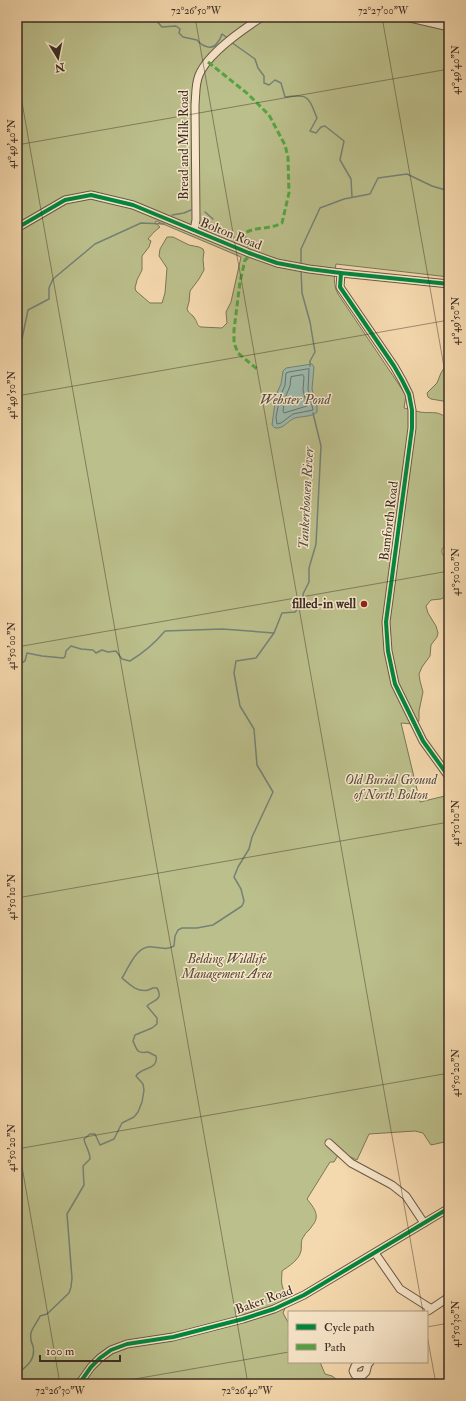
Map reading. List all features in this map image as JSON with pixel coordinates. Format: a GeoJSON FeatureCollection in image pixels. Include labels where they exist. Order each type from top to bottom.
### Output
{"type":"FeatureCollection","features":[{"type":"Feature","properties":{"kind":"street","name":"Bread and Milk Road"},"geometry":{"type":"LineString","coordinates":[[194,230],[196,220],[196,87],[200,74],[206,65],[230,40],[262,17]]}},
{"type":"Feature","properties":{"kind":"street"},"geometry":{"type":"LineString","coordinates":[[406,17],[449,27]]}},
{"type":"Feature","properties":{"kind":"street","name":"Bolton Road"},"geometry":{"type":"LineString","coordinates":[[17,228],[65,200],[91,195],[133,205],[250,254],[277,263],[308,269],[449,284]]}},
{"type":"Feature","properties":{"kind":"street","name":"Bamforth Road"},"geometry":{"type":"LineString","coordinates":[[341,273],[340,287],[394,366],[409,394],[412,410],[412,428],[386,622],[388,651],[395,684],[404,705],[423,741],[449,777]]}},
{"type":"Feature","properties":{"kind":"street"},"geometry":{"type":"LineString","coordinates":[[329,1143],[351,1163],[392,1185],[406,1196],[424,1223]]}},
{"type":"Feature","properties":{"kind":"street","name":"Baker Road"},"geometry":{"type":"LineString","coordinates":[[80,1384],[95,1362],[111,1350],[127,1344],[173,1337],[243,1319],[274,1309],[304,1295],[449,1208]]}},
{"type":"Feature","properties":{"kind":"street"},"geometry":{"type":"LineString","coordinates":[[375,1253],[400,1289],[428,1310],[449,1297]]}},
{"type":"Feature","properties":{"kind":"green space","name":"Belding Wildlife Management Area"},"geometry":{"type":"Polygon","coordinates":[[[17,17],[449,17],[449,277],[336,264],[334,280],[338,294],[406,395],[404,408],[420,412],[436,413],[442,415],[449,422],[449,541],[442,549],[442,553],[449,564],[449,595],[441,599],[431,600],[426,606],[438,633],[431,645],[430,656],[419,674],[423,692],[419,711],[419,721],[413,724],[401,723],[420,802],[449,795],[449,1141],[431,1145],[423,1133],[415,1131],[369,1134],[357,1160],[340,1152],[334,1162],[330,1162],[307,1199],[316,1212],[315,1222],[303,1238],[301,1251],[298,1257],[282,1271],[282,1283],[287,1301],[283,1313],[288,1322],[288,1363],[320,1363],[325,1374],[332,1376],[339,1381],[339,1384],[17,1384],[17,17]],[[156,221],[155,223],[160,227],[148,239],[151,241],[149,247],[142,256],[142,270],[137,280],[135,288],[136,291],[150,303],[162,303],[165,293],[167,268],[159,256],[160,249],[167,237],[173,237],[189,245],[199,247],[203,249],[204,252],[204,270],[190,291],[187,309],[188,312],[194,317],[198,325],[201,327],[222,328],[227,323],[226,312],[231,302],[241,257],[156,221]]]}},
{"type":"Feature","properties":{"kind":"green space"},"geometry":{"type":"Polygon","coordinates":[[[449,360],[449,402],[431,399],[428,397],[427,393],[437,383],[449,360]]]}},
{"type":"Feature","properties":{"kind":"water","name":"Webster Pond"},"geometry":{"type":"Polygon","coordinates":[[[312,364],[314,367],[312,389],[317,406],[317,412],[310,416],[292,419],[283,426],[275,428],[272,425],[276,395],[281,384],[283,371],[286,368],[312,364]]]}},
{"type":"Feature","properties":{"kind":"waterway"},"geometry":{"type":"LineString","coordinates":[[153,17],[162,27],[176,26],[180,29],[179,33],[183,37],[197,40],[207,47],[212,47],[215,45],[222,34],[229,39]]}},
{"type":"Feature","properties":{"kind":"waterway"},"geometry":{"type":"LineString","coordinates":[[231,42],[255,59],[258,68],[264,76],[264,83],[269,85],[275,80],[281,83],[285,97],[299,96],[307,98],[312,105],[317,118],[310,131],[316,133],[321,127],[325,126],[344,141],[340,160],[351,179],[352,197]]}},
{"type":"Feature","properties":{"kind":"waterway","name":"Tankerhoosen River"},"geometry":{"type":"LineString","coordinates":[[301,264],[301,249],[320,208],[344,199],[370,194],[378,178],[407,174],[432,186],[449,191]]}},
{"type":"Feature","properties":{"kind":"waterway"},"geometry":{"type":"LineString","coordinates":[[172,215],[191,210]]}},
{"type":"Feature","properties":{"kind":"waterway"},"geometry":{"type":"LineString","coordinates":[[205,212],[213,219]]}},
{"type":"Feature","properties":{"kind":"waterway"},"geometry":{"type":"LineString","coordinates":[[17,339],[22,339],[28,310],[49,299],[49,288],[53,279],[95,244],[141,223],[164,224]]}},
{"type":"Feature","properties":{"kind":"waterway","name":"Tankerhoosen River"},"geometry":{"type":"LineString","coordinates":[[301,270],[302,293],[310,322],[315,352],[310,361],[310,366]]}},
{"type":"Feature","properties":{"kind":"waterway","name":"Tankerhoosen River"},"geometry":{"type":"LineString","coordinates":[[17,1374],[32,1359],[34,1351],[31,1333],[40,1316],[47,1314],[69,1293],[71,1287],[72,1278],[67,1214],[84,1185],[83,1166],[90,1159],[84,1139],[90,1134],[95,1134],[100,1145],[114,1139],[122,1123],[134,1117],[142,1102],[144,1090],[143,1084],[136,1076],[138,1073],[155,1064],[156,1061],[156,1056],[148,1052],[139,1052],[133,1041],[135,1035],[152,1028],[157,1024],[157,1018],[147,1006],[157,999],[159,992],[157,988],[144,991],[137,989],[122,978],[134,957],[142,949],[147,947],[169,948],[174,946],[175,936],[178,930],[182,928],[197,928],[213,925],[242,906],[244,901],[241,889],[234,877],[249,849],[252,837],[273,792],[257,765],[254,729],[240,706],[234,673],[236,661],[256,658],[274,633],[282,613],[295,612],[304,602],[303,594],[309,582],[309,568],[316,544],[321,446],[313,413]]}},
{"type":"Feature","properties":{"kind":"waterway"},"geometry":{"type":"LineString","coordinates":[[17,669],[19,668],[20,664],[25,661],[27,653],[63,658],[65,657],[66,651],[71,646],[93,650],[96,653],[102,650],[108,652],[116,651],[122,659],[130,661],[149,648],[165,631],[222,629],[274,633]]}},
{"type":"Feature","properties":{"kind":"marked path"},"geometry":{"type":"LineString","coordinates":[[208,62],[248,94],[269,115],[285,145],[288,157],[289,193],[282,223],[273,227],[252,230],[243,234],[248,242],[250,256],[245,260],[240,282],[234,330],[234,343],[238,353],[257,369]]}},
{"type":"Feature","properties":{"kind":"cycle path"},"geometry":{"type":"LineString","coordinates":[[17,228],[65,200],[91,195],[133,205],[277,263],[341,273],[449,284]]}},
{"type":"Feature","properties":{"kind":"cycle path"},"geometry":{"type":"LineString","coordinates":[[341,273],[340,287],[394,366],[409,394],[412,410],[412,428],[386,622],[388,651],[395,684],[423,741],[449,777]]}},
{"type":"Feature","properties":{"kind":"cycle path"},"geometry":{"type":"LineString","coordinates":[[79,1384],[91,1367],[111,1350],[127,1344],[173,1337],[243,1319],[274,1309],[304,1295],[449,1208]]}},
{"type":"Feature","properties":{"kind":"place","name":"filled-in well"},"geometry":{"type":"Point","coordinates":[364,604]}},
{"type":"Feature","properties":{"kind":"park label","name":"Old Burial Ground of North Bolton"},"geometry":{"type":"Point","coordinates":[391,788]}}]}
